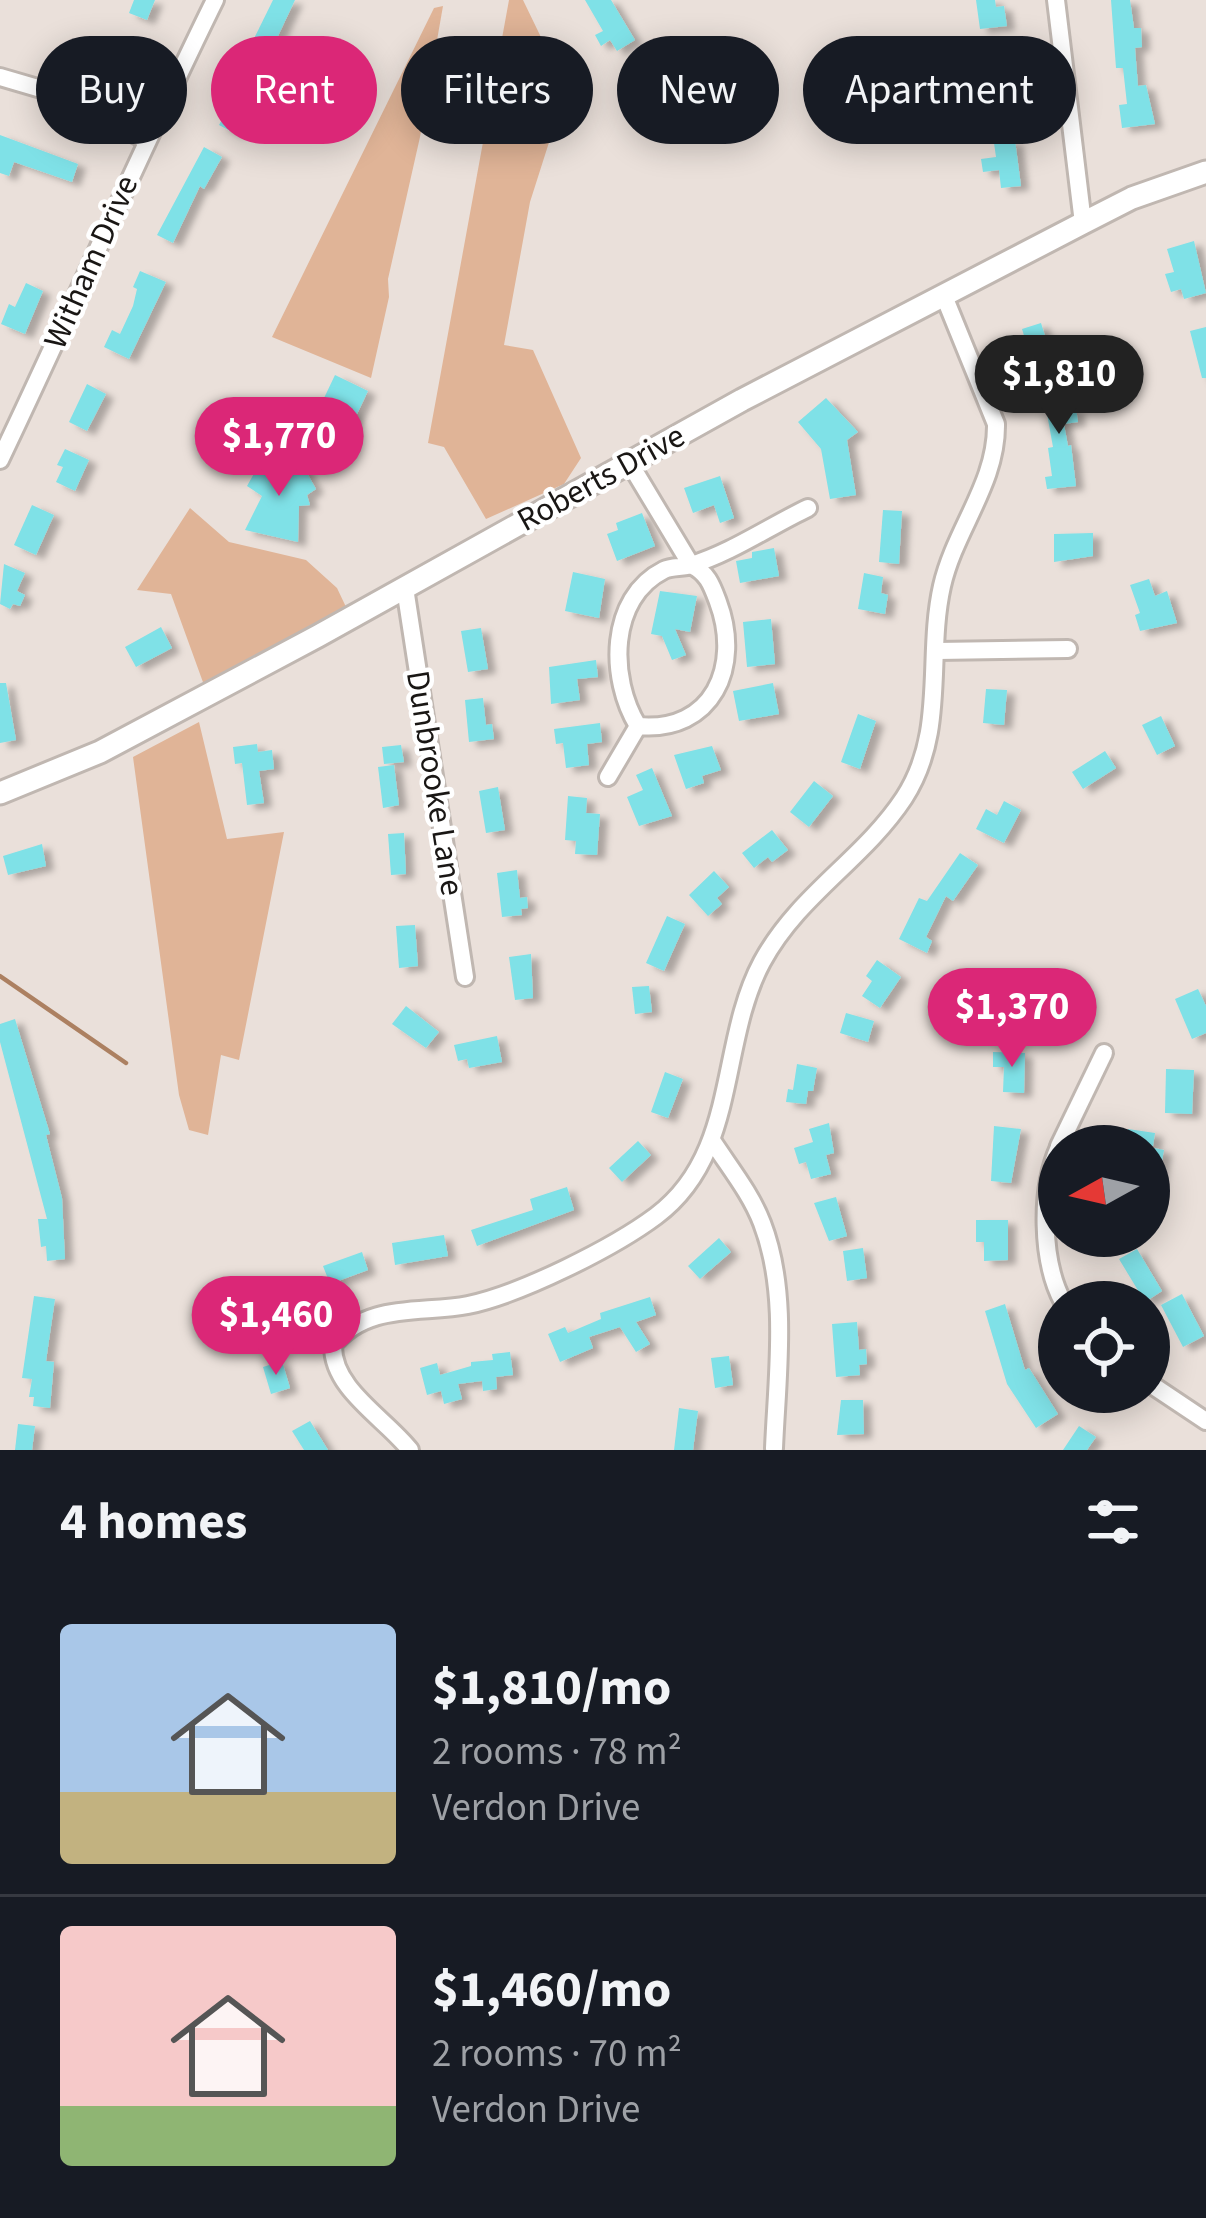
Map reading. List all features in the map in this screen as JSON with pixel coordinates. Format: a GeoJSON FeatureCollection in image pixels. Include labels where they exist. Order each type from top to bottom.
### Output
{"type":"FeatureCollection","features":[{"type":"Feature","properties":{"kind":"street","name":"Witham Drive"},"geometry":{"type":"LineString","coordinates":[[187,57],[215,0]]}},
{"type":"Feature","properties":{"kind":"street"},"geometry":{"type":"LineString","coordinates":[[1056,0],[1083,223]]}},
{"type":"Feature","properties":{"kind":"street"},"geometry":{"type":"LineString","coordinates":[[0,76],[36,87]]}},
{"type":"Feature","properties":{"kind":"street","name":"Witham Drive"},"geometry":{"type":"LineString","coordinates":[[0,460],[144,144]]}},
{"type":"Feature","properties":{"kind":"street","name":"Roberts Drive"},"geometry":{"type":"LineString","coordinates":[[0,793],[100,752],[628,462],[1083,223],[1132,198],[1206,172]]}},
{"type":"Feature","properties":{"kind":"street"},"geometry":{"type":"LineString","coordinates":[[410,1450],[343,1378],[333,1359],[333,1345],[340,1336],[388,1312],[470,1305],[548,1275],[620,1240],[676,1199],[712,1142],[740,1012],[761,963],[812,892],[879,831],[917,772],[928,742],[943,583],[964,523],[982,493],[996,444],[996,424],[944,296]]}},
{"type":"Feature","properties":{"kind":"street"},"geometry":{"type":"LineString","coordinates":[[628,462],[692,565],[703,570],[722,615],[725,652],[722,679],[696,714],[679,723],[638,726]]}},
{"type":"Feature","properties":{"kind":"street"},"geometry":{"type":"LineString","coordinates":[[638,726],[626,708],[617,650],[622,620],[642,588],[666,569],[692,565],[808,508]]}},
{"type":"Feature","properties":{"kind":"street","name":"Dunbrooke Lane"},"geometry":{"type":"LineString","coordinates":[[405,588],[465,977]]}},
{"type":"Feature","properties":{"kind":"street"},"geometry":{"type":"LineString","coordinates":[[937,651],[1069,649]]}},
{"type":"Feature","properties":{"kind":"street"},"geometry":{"type":"LineString","coordinates":[[608,777],[638,726]]}},
{"type":"Feature","properties":{"kind":"street"},"geometry":{"type":"LineString","coordinates":[[1069,1125],[1104,1052]]}},
{"type":"Feature","properties":{"kind":"street"},"geometry":{"type":"LineString","coordinates":[[712,1142],[763,1224],[777,1292],[774,1448]]}},
{"type":"Feature","properties":{"kind":"street"},"geometry":{"type":"LineString","coordinates":[[1170,1397],[1206,1421]]}},
{"type":"Feature","properties":{"kind":"shaded area"},"geometry":{"type":"Polygon","coordinates":[[[509,0],[523,0],[540,36],[502,36],[509,0]]]}},
{"type":"Feature","properties":{"kind":"shaded area"},"geometry":{"type":"Polygon","coordinates":[[[443,6],[438,36],[420,36],[434,8],[443,6]]]}},
{"type":"Feature","properties":{"kind":"shaded area"},"geometry":{"type":"Polygon","coordinates":[[[401,75],[401,144],[418,144],[371,378],[272,337],[367,144],[377,144],[377,124],[401,75]]]}},
{"type":"Feature","properties":{"kind":"shaded area"},"geometry":{"type":"Polygon","coordinates":[[[483,144],[548,144],[530,202],[504,345],[533,350],[581,458],[564,484],[486,519],[444,447],[428,443],[483,144]]]}},
{"type":"Feature","properties":{"kind":"shaded area"},"geometry":{"type":"Polygon","coordinates":[[[190,508],[229,542],[306,560],[337,588],[346,607],[204,685],[171,594],[137,590],[190,508]]]}},
{"type":"Feature","properties":{"kind":"shaded area"},"geometry":{"type":"Polygon","coordinates":[[[199,722],[227,839],[284,832],[239,1060],[221,1055],[208,1135],[189,1130],[179,1095],[133,757],[199,722]]]}},
{"type":"Feature","properties":{"kind":"building"},"geometry":{"type":"Polygon","coordinates":[[[134,0],[155,0],[147,20],[129,13],[134,0]]]}},
{"type":"Feature","properties":{"kind":"building"},"geometry":{"type":"Polygon","coordinates":[[[273,0],[295,0],[278,36],[255,36],[273,0]]]}},
{"type":"Feature","properties":{"kind":"building"},"geometry":{"type":"Polygon","coordinates":[[[585,0],[611,0],[633,36],[617,36],[617,51],[610,40],[601,46],[595,35],[603,31],[585,0]]]}},
{"type":"Feature","properties":{"kind":"building"},"geometry":{"type":"Polygon","coordinates":[[[976,0],[995,0],[996,7],[1004,6],[1007,26],[980,29],[976,0]]]}},
{"type":"Feature","properties":{"kind":"building"},"geometry":{"type":"Polygon","coordinates":[[[1111,0],[1130,0],[1134,28],[1141,28],[1142,47],[1135,48],[1138,86],[1146,85],[1155,124],[1122,128],[1119,105],[1127,104],[1123,68],[1116,68],[1111,0]]]}},
{"type":"Feature","properties":{"kind":"building"},"geometry":{"type":"Polygon","coordinates":[[[0,135],[78,164],[72,182],[14,162],[9,176],[0,173],[0,135]]]}},
{"type":"Feature","properties":{"kind":"building"},"geometry":{"type":"Polygon","coordinates":[[[994,144],[1016,144],[1021,186],[1001,188],[999,170],[983,172],[981,159],[996,157],[994,144]]]}},
{"type":"Feature","properties":{"kind":"building"},"geometry":{"type":"Polygon","coordinates":[[[204,147],[222,157],[204,189],[200,186],[173,243],[157,235],[204,147]]]}},
{"type":"Feature","properties":{"kind":"building"},"geometry":{"type":"Polygon","coordinates":[[[1194,241],[1206,293],[1184,299],[1181,289],[1171,292],[1165,274],[1174,272],[1167,249],[1194,241]]]}},
{"type":"Feature","properties":{"kind":"building"},"geometry":{"type":"Polygon","coordinates":[[[140,271],[166,282],[129,359],[104,347],[112,330],[120,334],[133,306],[137,289],[133,287],[140,271]]]}},
{"type":"Feature","properties":{"kind":"building"},"geometry":{"type":"Polygon","coordinates":[[[26,283],[43,291],[25,334],[1,324],[26,283]]]}},
{"type":"Feature","properties":{"kind":"building"},"geometry":{"type":"Polygon","coordinates":[[[1041,323],[1052,358],[1033,365],[1022,329],[1041,323]]]}},
{"type":"Feature","properties":{"kind":"building"},"geometry":{"type":"Polygon","coordinates":[[[1206,327],[1206,378],[1202,378],[1190,331],[1206,327]]]}},
{"type":"Feature","properties":{"kind":"building"},"geometry":{"type":"Polygon","coordinates":[[[335,375],[368,391],[347,435],[314,419],[335,375]]]}},
{"type":"Feature","properties":{"kind":"building"},"geometry":{"type":"Polygon","coordinates":[[[1063,382],[1068,410],[1076,408],[1078,422],[1064,424],[1076,486],[1047,489],[1045,477],[1052,476],[1048,448],[1053,447],[1042,386],[1063,382]]]}},
{"type":"Feature","properties":{"kind":"building"},"geometry":{"type":"Polygon","coordinates":[[[87,384],[106,394],[87,431],[69,422],[87,384]]]}},
{"type":"Feature","properties":{"kind":"building"},"geometry":{"type":"Polygon","coordinates":[[[826,398],[858,432],[847,440],[856,495],[830,499],[821,449],[798,422],[826,398]]]}},
{"type":"Feature","properties":{"kind":"building"},"geometry":{"type":"Polygon","coordinates":[[[65,449],[89,460],[75,491],[56,482],[65,449]]]}},
{"type":"Feature","properties":{"kind":"building"},"geometry":{"type":"Polygon","coordinates":[[[265,454],[283,465],[288,458],[294,470],[303,466],[316,489],[307,495],[310,505],[299,506],[298,542],[245,530],[262,496],[247,486],[265,454]]]}},
{"type":"Feature","properties":{"kind":"building"},"geometry":{"type":"Polygon","coordinates":[[[720,476],[734,518],[720,523],[714,505],[693,513],[684,488],[720,476]]]}},
{"type":"Feature","properties":{"kind":"building"},"geometry":{"type":"Polygon","coordinates":[[[32,505],[54,515],[36,555],[14,545],[32,505]]]}},
{"type":"Feature","properties":{"kind":"building"},"geometry":{"type":"Polygon","coordinates":[[[883,510],[902,511],[899,564],[879,562],[883,510]]]}},
{"type":"Feature","properties":{"kind":"building"},"geometry":{"type":"Polygon","coordinates":[[[642,513],[655,546],[617,561],[607,534],[618,530],[616,523],[642,513]]]}},
{"type":"Feature","properties":{"kind":"building"},"geometry":{"type":"Polygon","coordinates":[[[1093,533],[1093,556],[1054,562],[1054,534],[1093,533]]]}},
{"type":"Feature","properties":{"kind":"building"},"geometry":{"type":"Polygon","coordinates":[[[774,548],[779,576],[740,583],[736,561],[774,548]]]}},
{"type":"Feature","properties":{"kind":"building"},"geometry":{"type":"Polygon","coordinates":[[[4,564],[25,573],[17,591],[25,595],[20,606],[13,604],[10,609],[0,604],[4,564]]]}},
{"type":"Feature","properties":{"kind":"building"},"geometry":{"type":"Polygon","coordinates":[[[573,572],[605,579],[599,618],[565,611],[573,572]]]}},
{"type":"Feature","properties":{"kind":"building"},"geometry":{"type":"Polygon","coordinates":[[[864,573],[883,577],[881,593],[888,595],[885,614],[858,609],[864,573]]]}},
{"type":"Feature","properties":{"kind":"building"},"geometry":{"type":"Polygon","coordinates":[[[1149,579],[1155,596],[1167,591],[1177,623],[1140,631],[1135,615],[1140,613],[1130,585],[1149,579]]]}},
{"type":"Feature","properties":{"kind":"building"},"geometry":{"type":"Polygon","coordinates":[[[660,591],[697,596],[690,632],[675,629],[686,655],[672,660],[662,636],[651,634],[660,591]]]}},
{"type":"Feature","properties":{"kind":"building"},"geometry":{"type":"Polygon","coordinates":[[[771,619],[775,664],[747,667],[743,622],[771,619]]]}},
{"type":"Feature","properties":{"kind":"building"},"geometry":{"type":"Polygon","coordinates":[[[161,627],[172,648],[136,667],[125,647],[161,627]]]}},
{"type":"Feature","properties":{"kind":"building"},"geometry":{"type":"Polygon","coordinates":[[[481,628],[488,669],[468,672],[461,631],[481,628]]]}},
{"type":"Feature","properties":{"kind":"building"},"geometry":{"type":"Polygon","coordinates":[[[596,660],[598,677],[577,679],[580,700],[551,704],[549,667],[596,660]]]}},
{"type":"Feature","properties":{"kind":"building"},"geometry":{"type":"Polygon","coordinates":[[[0,683],[6,683],[16,740],[0,743],[0,683]]]}},
{"type":"Feature","properties":{"kind":"building"},"geometry":{"type":"Polygon","coordinates":[[[773,683],[779,714],[739,721],[733,691],[773,683]]]}},
{"type":"Feature","properties":{"kind":"building"},"geometry":{"type":"Polygon","coordinates":[[[986,689],[1007,690],[1004,725],[983,723],[986,689]]]}},
{"type":"Feature","properties":{"kind":"building"},"geometry":{"type":"Polygon","coordinates":[[[483,698],[486,725],[492,724],[494,739],[469,742],[465,700],[483,698]]]}},
{"type":"Feature","properties":{"kind":"building"},"geometry":{"type":"Polygon","coordinates":[[[858,714],[876,721],[860,769],[841,762],[858,714]]]}},
{"type":"Feature","properties":{"kind":"building"},"geometry":{"type":"Polygon","coordinates":[[[1161,716],[1175,746],[1157,755],[1142,725],[1161,716]]]}},
{"type":"Feature","properties":{"kind":"building"},"geometry":{"type":"Polygon","coordinates":[[[600,723],[602,742],[587,744],[589,765],[566,768],[563,743],[556,744],[554,729],[600,723]]]}},
{"type":"Feature","properties":{"kind":"building"},"geometry":{"type":"Polygon","coordinates":[[[257,744],[258,752],[272,750],[274,769],[259,771],[264,803],[247,805],[242,763],[235,764],[233,747],[257,744]]]}},
{"type":"Feature","properties":{"kind":"building"},"geometry":{"type":"Polygon","coordinates":[[[401,745],[404,762],[384,764],[382,747],[401,745]]]}},
{"type":"Feature","properties":{"kind":"building"},"geometry":{"type":"Polygon","coordinates":[[[712,746],[721,770],[702,776],[704,783],[686,789],[674,755],[712,746]]]}},
{"type":"Feature","properties":{"kind":"building"},"geometry":{"type":"Polygon","coordinates":[[[1105,751],[1116,768],[1083,789],[1072,772],[1105,751]]]}},
{"type":"Feature","properties":{"kind":"building"},"geometry":{"type":"Polygon","coordinates":[[[394,765],[399,805],[383,808],[378,767],[394,765]]]}},
{"type":"Feature","properties":{"kind":"building"},"geometry":{"type":"Polygon","coordinates":[[[652,768],[672,816],[639,826],[627,797],[643,790],[636,775],[652,768]]]}},
{"type":"Feature","properties":{"kind":"building"},"geometry":{"type":"Polygon","coordinates":[[[814,781],[833,796],[809,827],[790,812],[814,781]]]}},
{"type":"Feature","properties":{"kind":"building"},"geometry":{"type":"Polygon","coordinates":[[[498,787],[505,830],[486,833],[479,791],[498,787]]]}},
{"type":"Feature","properties":{"kind":"building"},"geometry":{"type":"Polygon","coordinates":[[[568,796],[587,798],[586,813],[600,814],[597,855],[575,854],[576,841],[565,840],[568,796]]]}},
{"type":"Feature","properties":{"kind":"building"},"geometry":{"type":"Polygon","coordinates":[[[1004,801],[1021,810],[1004,843],[976,829],[986,809],[997,815],[1004,801]]]}},
{"type":"Feature","properties":{"kind":"building"},"geometry":{"type":"Polygon","coordinates":[[[772,830],[788,850],[754,868],[742,853],[772,830]]]}},
{"type":"Feature","properties":{"kind":"building"},"geometry":{"type":"Polygon","coordinates":[[[404,833],[406,874],[391,875],[388,834],[404,833]]]}},
{"type":"Feature","properties":{"kind":"building"},"geometry":{"type":"Polygon","coordinates":[[[42,844],[46,866],[8,875],[3,856],[42,844]]]}},
{"type":"Feature","properties":{"kind":"building"},"geometry":{"type":"Polygon","coordinates":[[[960,853],[978,865],[953,901],[946,896],[926,937],[932,941],[927,953],[899,939],[919,898],[927,901],[960,853]]]}},
{"type":"Feature","properties":{"kind":"building"},"geometry":{"type":"Polygon","coordinates":[[[517,870],[520,898],[527,897],[528,908],[521,909],[522,915],[502,917],[497,873],[517,870]]]}},
{"type":"Feature","properties":{"kind":"building"},"geometry":{"type":"Polygon","coordinates":[[[714,871],[729,887],[717,898],[722,904],[708,916],[689,895],[714,871]]]}},
{"type":"Feature","properties":{"kind":"building"},"geometry":{"type":"Polygon","coordinates":[[[667,916],[685,924],[664,971],[646,963],[667,916]]]}},
{"type":"Feature","properties":{"kind":"building"},"geometry":{"type":"Polygon","coordinates":[[[415,925],[418,966],[399,968],[396,926],[415,925]]]}},
{"type":"Feature","properties":{"kind":"building"},"geometry":{"type":"Polygon","coordinates":[[[531,954],[533,998],[515,1000],[509,957],[531,954]]]}},
{"type":"Feature","properties":{"kind":"building"},"geometry":{"type":"Polygon","coordinates":[[[877,960],[901,977],[880,1008],[862,996],[872,981],[866,976],[877,960]]]}},
{"type":"Feature","properties":{"kind":"building"},"geometry":{"type":"Polygon","coordinates":[[[1033,976],[1054,985],[1044,1006],[1053,1011],[1045,1028],[1015,1014],[1033,976]]]}},
{"type":"Feature","properties":{"kind":"building"},"geometry":{"type":"Polygon","coordinates":[[[649,986],[652,1012],[635,1014],[632,987],[649,986]]]}},
{"type":"Feature","properties":{"kind":"building"},"geometry":{"type":"Polygon","coordinates":[[[1198,989],[1206,1006],[1206,1033],[1192,1039],[1175,999],[1198,989]]]}},
{"type":"Feature","properties":{"kind":"building"},"geometry":{"type":"Polygon","coordinates":[[[406,1006],[439,1032],[426,1048],[392,1024],[406,1006]]]}},
{"type":"Feature","properties":{"kind":"building"},"geometry":{"type":"Polygon","coordinates":[[[846,1013],[874,1021],[868,1042],[840,1033],[846,1013]]]}},
{"type":"Feature","properties":{"kind":"building"},"geometry":{"type":"Polygon","coordinates":[[[15,1019],[50,1134],[46,1135],[62,1198],[65,1259],[47,1261],[46,1246],[41,1247],[38,1219],[47,1219],[0,1042],[0,1024],[15,1019]]]}},
{"type":"Feature","properties":{"kind":"building"},"geometry":{"type":"Polygon","coordinates":[[[497,1036],[502,1062],[469,1068],[467,1059],[458,1061],[454,1045],[497,1036]]]}},
{"type":"Feature","properties":{"kind":"building"},"geometry":{"type":"Polygon","coordinates":[[[993,1052],[1025,1053],[1024,1093],[1003,1092],[1004,1067],[993,1067],[993,1052]]]}},
{"type":"Feature","properties":{"kind":"building"},"geometry":{"type":"Polygon","coordinates":[[[797,1064],[817,1068],[806,1104],[786,1102],[797,1064]]]}},
{"type":"Feature","properties":{"kind":"building"},"geometry":{"type":"Polygon","coordinates":[[[1166,1069],[1194,1070],[1192,1114],[1165,1113],[1166,1069]]]}},
{"type":"Feature","properties":{"kind":"building"},"geometry":{"type":"Polygon","coordinates":[[[665,1072],[683,1079],[668,1118],[651,1112],[665,1072]]]}},
{"type":"Feature","properties":{"kind":"building"},"geometry":{"type":"Polygon","coordinates":[[[829,1123],[834,1153],[826,1155],[831,1174],[811,1179],[806,1162],[799,1164],[794,1148],[813,1142],[809,1129],[829,1123]]]}},
{"type":"Feature","properties":{"kind":"building"},"geometry":{"type":"Polygon","coordinates":[[[994,1126],[1021,1129],[1011,1183],[991,1181],[994,1126]]]}},
{"type":"Feature","properties":{"kind":"building"},"geometry":{"type":"Polygon","coordinates":[[[638,1141],[651,1155],[622,1182],[609,1168],[638,1141]]]}},
{"type":"Feature","properties":{"kind":"building"},"geometry":{"type":"Polygon","coordinates":[[[567,1187],[574,1210],[477,1246],[471,1230],[533,1210],[530,1199],[567,1187]]]}},
{"type":"Feature","properties":{"kind":"building"},"geometry":{"type":"Polygon","coordinates":[[[836,1197],[847,1236],[829,1241],[814,1203],[836,1197]]]}},
{"type":"Feature","properties":{"kind":"building"},"geometry":{"type":"Polygon","coordinates":[[[976,1220],[1008,1220],[1008,1260],[984,1261],[984,1242],[976,1242],[976,1220]]]}},
{"type":"Feature","properties":{"kind":"building"},"geometry":{"type":"Polygon","coordinates":[[[444,1235],[448,1256],[395,1265],[392,1243],[444,1235]]]}},
{"type":"Feature","properties":{"kind":"building"},"geometry":{"type":"Polygon","coordinates":[[[719,1238],[731,1252],[700,1279],[688,1266],[719,1238]]]}},
{"type":"Feature","properties":{"kind":"building"},"geometry":{"type":"Polygon","coordinates":[[[863,1248],[867,1278],[847,1281],[843,1251],[863,1248]]]}},
{"type":"Feature","properties":{"kind":"building"},"geometry":{"type":"Polygon","coordinates":[[[362,1252],[368,1270],[330,1284],[323,1266],[362,1252]]]}},
{"type":"Feature","properties":{"kind":"building"},"geometry":{"type":"Polygon","coordinates":[[[1142,1257],[1156,1281],[1132,1281],[1119,1259],[1142,1257]]]}},
{"type":"Feature","properties":{"kind":"building"},"geometry":{"type":"Polygon","coordinates":[[[300,1282],[313,1292],[287,1328],[274,1318],[300,1282]]]}},
{"type":"Feature","properties":{"kind":"building"},"geometry":{"type":"Polygon","coordinates":[[[1182,1294],[1204,1336],[1183,1347],[1170,1322],[1170,1300],[1182,1294]]]}},
{"type":"Feature","properties":{"kind":"building"},"geometry":{"type":"Polygon","coordinates":[[[34,1296],[55,1299],[46,1361],[54,1362],[50,1408],[33,1406],[34,1397],[29,1397],[32,1379],[22,1378],[34,1296]]]}},
{"type":"Feature","properties":{"kind":"building"},"geometry":{"type":"Polygon","coordinates":[[[650,1297],[656,1315],[636,1322],[650,1344],[636,1352],[620,1327],[589,1337],[593,1348],[560,1362],[548,1334],[565,1327],[568,1333],[601,1319],[600,1313],[650,1297]]]}},
{"type":"Feature","properties":{"kind":"building"},"geometry":{"type":"Polygon","coordinates":[[[1005,1304],[1025,1370],[1029,1368],[1038,1382],[1038,1413],[1058,1414],[1036,1428],[1007,1384],[985,1311],[1005,1304]]]}},
{"type":"Feature","properties":{"kind":"building"},"geometry":{"type":"Polygon","coordinates":[[[857,1322],[859,1350],[866,1349],[867,1364],[859,1365],[860,1375],[836,1377],[832,1324],[857,1322]]]}},
{"type":"Feature","properties":{"kind":"building"},"geometry":{"type":"Polygon","coordinates":[[[510,1352],[513,1375],[496,1377],[497,1389],[483,1391],[482,1381],[458,1384],[462,1399],[444,1404],[441,1391],[427,1395],[420,1368],[437,1363],[440,1375],[471,1366],[471,1362],[493,1360],[492,1354],[510,1352]]]}},
{"type":"Feature","properties":{"kind":"building"},"geometry":{"type":"Polygon","coordinates":[[[729,1356],[733,1385],[715,1388],[711,1358],[729,1356]]]}},
{"type":"Feature","properties":{"kind":"building"},"geometry":{"type":"Polygon","coordinates":[[[282,1361],[290,1388],[271,1394],[263,1367],[282,1361]]]}},
{"type":"Feature","properties":{"kind":"building"},"geometry":{"type":"Polygon","coordinates":[[[841,1400],[863,1400],[864,1434],[837,1435],[841,1400]]]}},
{"type":"Feature","properties":{"kind":"building"},"geometry":{"type":"Polygon","coordinates":[[[679,1408],[698,1411],[693,1450],[674,1450],[679,1408]]]}},
{"type":"Feature","properties":{"kind":"building"},"geometry":{"type":"Polygon","coordinates":[[[310,1421],[328,1450],[304,1450],[292,1431],[310,1421]]]}},
{"type":"Feature","properties":{"kind":"building"},"geometry":{"type":"Polygon","coordinates":[[[18,1424],[35,1426],[32,1450],[15,1450],[18,1424]]]}},
{"type":"Feature","properties":{"kind":"building"},"geometry":{"type":"Polygon","coordinates":[[[1079,1426],[1096,1437],[1087,1450],[1063,1450],[1079,1426]]]}},
{"type":"Feature","properties":{"kind":"waterway"},"geometry":{"type":"LineString","coordinates":[[0,976],[126,1063]]}}]}
